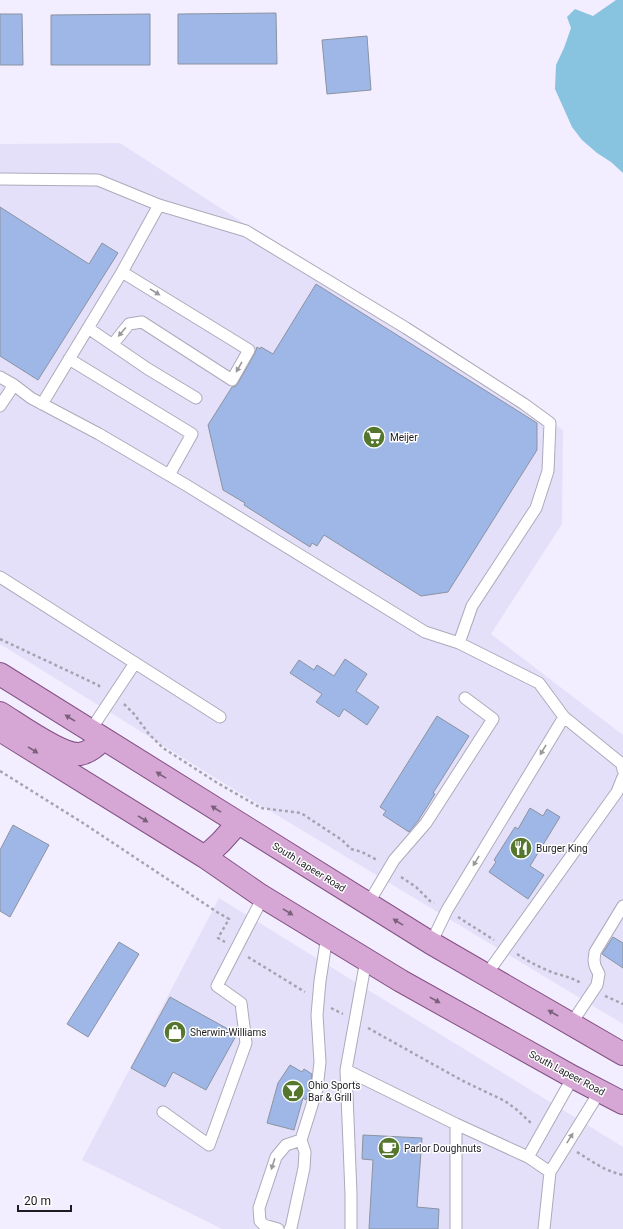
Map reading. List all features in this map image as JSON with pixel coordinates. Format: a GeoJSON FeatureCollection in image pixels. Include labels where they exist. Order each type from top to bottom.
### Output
{"type":"FeatureCollection","features":[{"type":"Feature","properties":{"kind":"main road","name":"South Lapeer Road"},"geometry":{"type":"LineString","coordinates":[[0,674],[431,943],[623,1054]]}},
{"type":"Feature","properties":{"kind":"main road"},"geometry":{"type":"LineString","coordinates":[[0,713],[50,744],[66,751],[78,754],[91,751],[96,735]]}},
{"type":"Feature","properties":{"kind":"main road","name":"South Lapeer Road"},"geometry":{"type":"LineString","coordinates":[[0,730],[205,857],[264,897],[401,981],[573,1077],[623,1103]]}},
{"type":"Feature","properties":{"kind":"main road"},"geometry":{"type":"LineString","coordinates":[[205,857],[238,823]]}},
{"type":"Feature","properties":{"kind":"lane"},"geometry":{"type":"LineString","coordinates":[[0,180],[98,180],[159,205],[246,231],[406,328],[524,404],[550,423],[548,471],[536,508],[472,606],[459,643]]}},
{"type":"Feature","properties":{"kind":"lane"},"geometry":{"type":"LineString","coordinates":[[42,404],[122,272],[159,205]]}},
{"type":"Feature","properties":{"kind":"lane"},"geometry":{"type":"LineString","coordinates":[[113,344],[129,324],[142,322],[232,380],[249,350],[122,272]]}},
{"type":"Feature","properties":{"kind":"lane"},"geometry":{"type":"LineString","coordinates":[[88,328],[148,369],[196,398]]}},
{"type":"Feature","properties":{"kind":"lane"},"geometry":{"type":"LineString","coordinates":[[69,359],[192,434],[169,475]]}},
{"type":"Feature","properties":{"kind":"lane"},"geometry":{"type":"LineString","coordinates":[[0,377],[14,385],[31,398],[99,434],[169,475],[425,632],[459,643],[539,683],[564,717],[622,764],[623,770]]}},
{"type":"Feature","properties":{"kind":"lane"},"geometry":{"type":"LineString","coordinates":[[0,406],[14,385]]}},
{"type":"Feature","properties":{"kind":"lane"},"geometry":{"type":"LineString","coordinates":[[0,578],[220,717]]}},
{"type":"Feature","properties":{"kind":"lane"},"geometry":{"type":"LineString","coordinates":[[96,735],[113,697],[136,663]]}},
{"type":"Feature","properties":{"kind":"lane"},"geometry":{"type":"LineString","coordinates":[[368,904],[394,860],[426,823],[493,719],[465,698]]}},
{"type":"Feature","properties":{"kind":"lane"},"geometry":{"type":"LineString","coordinates":[[431,943],[447,910],[564,717]]}},
{"type":"Feature","properties":{"kind":"lane"},"geometry":{"type":"LineString","coordinates":[[486,975],[617,792],[623,777]]}},
{"type":"Feature","properties":{"kind":"lane"},"geometry":{"type":"LineString","coordinates":[[163,1112],[209,1145],[246,1043],[241,1003],[217,986],[264,897]]}},
{"type":"Feature","properties":{"kind":"lane"},"geometry":{"type":"LineString","coordinates":[[571,1024],[597,985],[599,974],[595,966],[595,952],[623,906]]}},
{"type":"Feature","properties":{"kind":"lane"},"geometry":{"type":"LineString","coordinates":[[290,1229],[304,1168],[304,1152],[301,1140],[317,1089],[320,1062],[317,1015],[320,981],[327,936]]}},
{"type":"Feature","properties":{"kind":"lane"},"geometry":{"type":"LineString","coordinates":[[351,1229],[346,1070],[366,960]]}},
{"type":"Feature","properties":{"kind":"lane"},"geometry":{"type":"LineString","coordinates":[[346,1070],[456,1124],[528,1157],[550,1172]]}},
{"type":"Feature","properties":{"kind":"lane"},"geometry":{"type":"LineString","coordinates":[[528,1157],[573,1077]]}},
{"type":"Feature","properties":{"kind":"lane"},"geometry":{"type":"LineString","coordinates":[[544,1229],[550,1172],[600,1091]]}},
{"type":"Feature","properties":{"kind":"lane"},"geometry":{"type":"LineString","coordinates":[[456,1124],[456,1229]]}},
{"type":"Feature","properties":{"kind":"lane"},"geometry":{"type":"LineString","coordinates":[[278,1229],[264,1225],[260,1220],[259,1208],[276,1157],[286,1145],[301,1140]]}},
{"type":"Feature","properties":{"kind":"path"},"geometry":{"type":"LineString","coordinates":[[0,639],[98,685],[130,710],[149,734],[163,748],[216,782],[261,808],[301,812],[342,840],[351,849],[362,852],[376,859],[416,887],[430,901],[447,910],[531,964],[573,979],[623,1004]]}},
{"type":"Feature","properties":{"kind":"shaded area"},"geometry":{"type":"Polygon","coordinates":[[[120,143],[563,430],[562,524],[491,634],[623,735],[623,1024],[217,779],[0,644],[0,144],[120,143]]]}},
{"type":"Feature","properties":{"kind":"shaded area"},"geometry":{"type":"Polygon","coordinates":[[[219,898],[623,1147],[623,1229],[222,1229],[82,1160],[219,898]]]}},
{"type":"Feature","properties":{"kind":"water"},"geometry":{"type":"Polygon","coordinates":[[[616,0],[623,0],[623,173],[582,140],[572,127],[555,89],[556,65],[571,28],[567,17],[575,9],[593,16],[616,0]]]}},
{"type":"Feature","properties":{"kind":"building"},"geometry":{"type":"Polygon","coordinates":[[[276,13],[277,64],[178,64],[178,14],[276,13]]]}},
{"type":"Feature","properties":{"kind":"building"},"geometry":{"type":"Polygon","coordinates":[[[0,14],[22,14],[23,65],[0,65],[0,14]]]}},
{"type":"Feature","properties":{"kind":"building"},"geometry":{"type":"Polygon","coordinates":[[[150,14],[150,65],[51,65],[51,15],[150,14]]]}},
{"type":"Feature","properties":{"kind":"building"},"geometry":{"type":"Polygon","coordinates":[[[367,36],[371,90],[327,94],[322,40],[367,36]]]}},
{"type":"Feature","properties":{"kind":"building"},"geometry":{"type":"Polygon","coordinates":[[[0,207],[89,264],[102,243],[118,253],[38,380],[0,356],[0,207]]]}},
{"type":"Feature","properties":{"kind":"building","name":"Meijer"},"geometry":{"type":"Polygon","coordinates":[[[316,284],[537,423],[537,450],[448,592],[421,596],[324,535],[317,546],[312,543],[310,547],[223,490],[208,425],[232,387],[236,386],[238,383],[257,347],[260,349],[261,347],[273,354],[316,284]]]}},
{"type":"Feature","properties":{"kind":"building"},"geometry":{"type":"Polygon","coordinates":[[[345,659],[367,674],[356,691],[379,707],[367,725],[344,709],[339,717],[316,702],[322,694],[290,673],[299,660],[314,670],[317,665],[334,676],[345,659]]]}},
{"type":"Feature","properties":{"kind":"building"},"geometry":{"type":"Polygon","coordinates":[[[437,716],[469,736],[433,793],[435,794],[418,821],[409,832],[383,815],[386,811],[380,807],[437,716]]]}},
{"type":"Feature","properties":{"kind":"building","name":"Burger King"},"geometry":{"type":"Polygon","coordinates":[[[530,808],[543,816],[547,809],[560,817],[530,866],[544,875],[528,899],[489,872],[496,862],[494,860],[515,827],[518,829],[530,808]]]}},
{"type":"Feature","properties":{"kind":"building"},"geometry":{"type":"Polygon","coordinates":[[[13,825],[49,845],[10,917],[0,911],[0,850],[13,825]]]}},
{"type":"Feature","properties":{"kind":"building"},"geometry":{"type":"Polygon","coordinates":[[[613,937],[623,943],[623,968],[602,954],[613,937]]]}},
{"type":"Feature","properties":{"kind":"building"},"geometry":{"type":"Polygon","coordinates":[[[119,942],[139,954],[88,1037],[67,1024],[119,942]]]}},
{"type":"Feature","properties":{"kind":"building"},"geometry":{"type":"Polygon","coordinates":[[[170,997],[237,1034],[206,1090],[173,1072],[165,1087],[131,1068],[170,997]]]}},
{"type":"Feature","properties":{"kind":"building","name":"Ohio Sports Bar & Grill"},"geometry":{"type":"Polygon","coordinates":[[[290,1065],[302,1072],[304,1069],[312,1074],[310,1088],[306,1100],[303,1098],[294,1130],[267,1123],[278,1083],[290,1065]]]}},
{"type":"Feature","properties":{"kind":"building"},"geometry":{"type":"Polygon","coordinates":[[[363,1135],[422,1138],[417,1207],[439,1209],[438,1229],[369,1229],[373,1160],[362,1159],[363,1135]]]}},
{"type":"Feature","properties":{"kind":"place","name":"Meijer"},"geometry":{"type":"Point","coordinates":[374,437]}},
{"type":"Feature","properties":{"kind":"place","name":"Burger King"},"geometry":{"type":"Point","coordinates":[521,848]}},
{"type":"Feature","properties":{"kind":"place","name":"Sherwin-Williams"},"geometry":{"type":"Point","coordinates":[175,1032]}},
{"type":"Feature","properties":{"kind":"place","name":"Ohio Sports Bar & Grill"},"geometry":{"type":"Point","coordinates":[293,1091]}},
{"type":"Feature","properties":{"kind":"place","name":"Parlor Doughnuts"},"geometry":{"type":"Point","coordinates":[389,1148]}}]}
